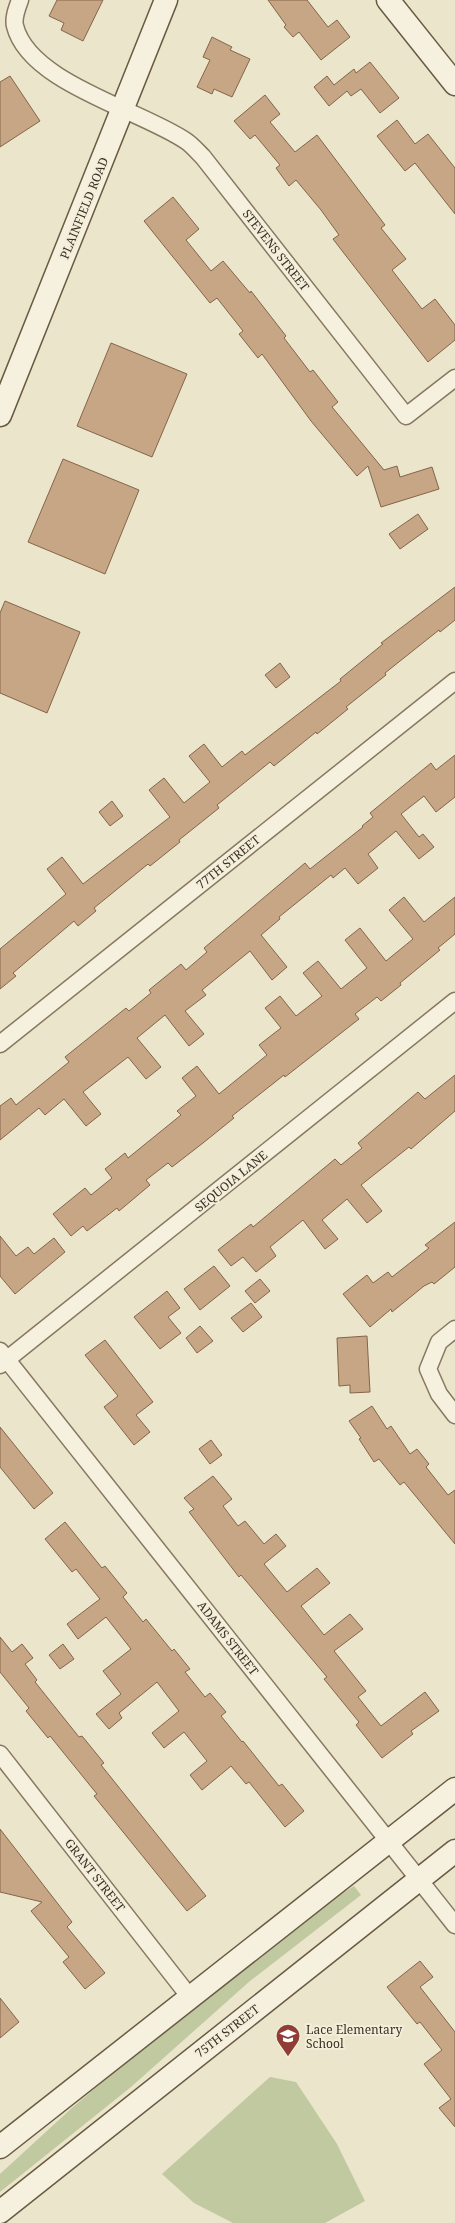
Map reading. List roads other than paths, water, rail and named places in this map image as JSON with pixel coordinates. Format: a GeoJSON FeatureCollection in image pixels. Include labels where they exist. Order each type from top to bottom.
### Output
{"type":"FeatureCollection","features":[{"type":"Feature","properties":{"kind":"main road","name":"PLAINFIELD ROAD"},"geometry":{"type":"LineString","coordinates":[[0,415],[166,0]]}},
{"type":"Feature","properties":{"kind":"main road"},"geometry":{"type":"LineString","coordinates":[[388,0],[455,84]]}},
{"type":"Feature","properties":{"kind":"main road"},"geometry":{"type":"LineString","coordinates":[[0,2147],[189,1996],[455,1789]]}},
{"type":"Feature","properties":{"kind":"main road","name":"75TH STREET"},"geometry":{"type":"LineString","coordinates":[[0,2212],[455,1851]]}},
{"type":"Feature","properties":{"kind":"street","name":"STEVENS STREET"},"geometry":{"type":"LineString","coordinates":[[20,0],[15,24],[25,49],[34,58],[81,89],[188,142],[203,157],[406,416],[455,378]]}},
{"type":"Feature","properties":{"kind":"street","name":"77TH STREET"},"geometry":{"type":"LineString","coordinates":[[0,1044],[455,681]]}},
{"type":"Feature","properties":{"kind":"street","name":"SEQUOIA LANE"},"geometry":{"type":"LineString","coordinates":[[2,1359],[455,1001]]}},
{"type":"Feature","properties":{"kind":"street"},"geometry":{"type":"LineString","coordinates":[[455,1329],[438,1342],[428,1369],[438,1394],[455,1415]]}},
{"type":"Feature","properties":{"kind":"street","name":"ADAMS STREET"},"geometry":{"type":"LineString","coordinates":[[2,1359],[455,1926]]}},
{"type":"Feature","properties":{"kind":"street","name":"GRANT STREET"},"geometry":{"type":"LineString","coordinates":[[0,1754],[189,1996]]}},
{"type":"Feature","properties":{"kind":"place","name":"Lace Elementary School"},"geometry":{"type":"Point","coordinates":[288,2057]}}]}
